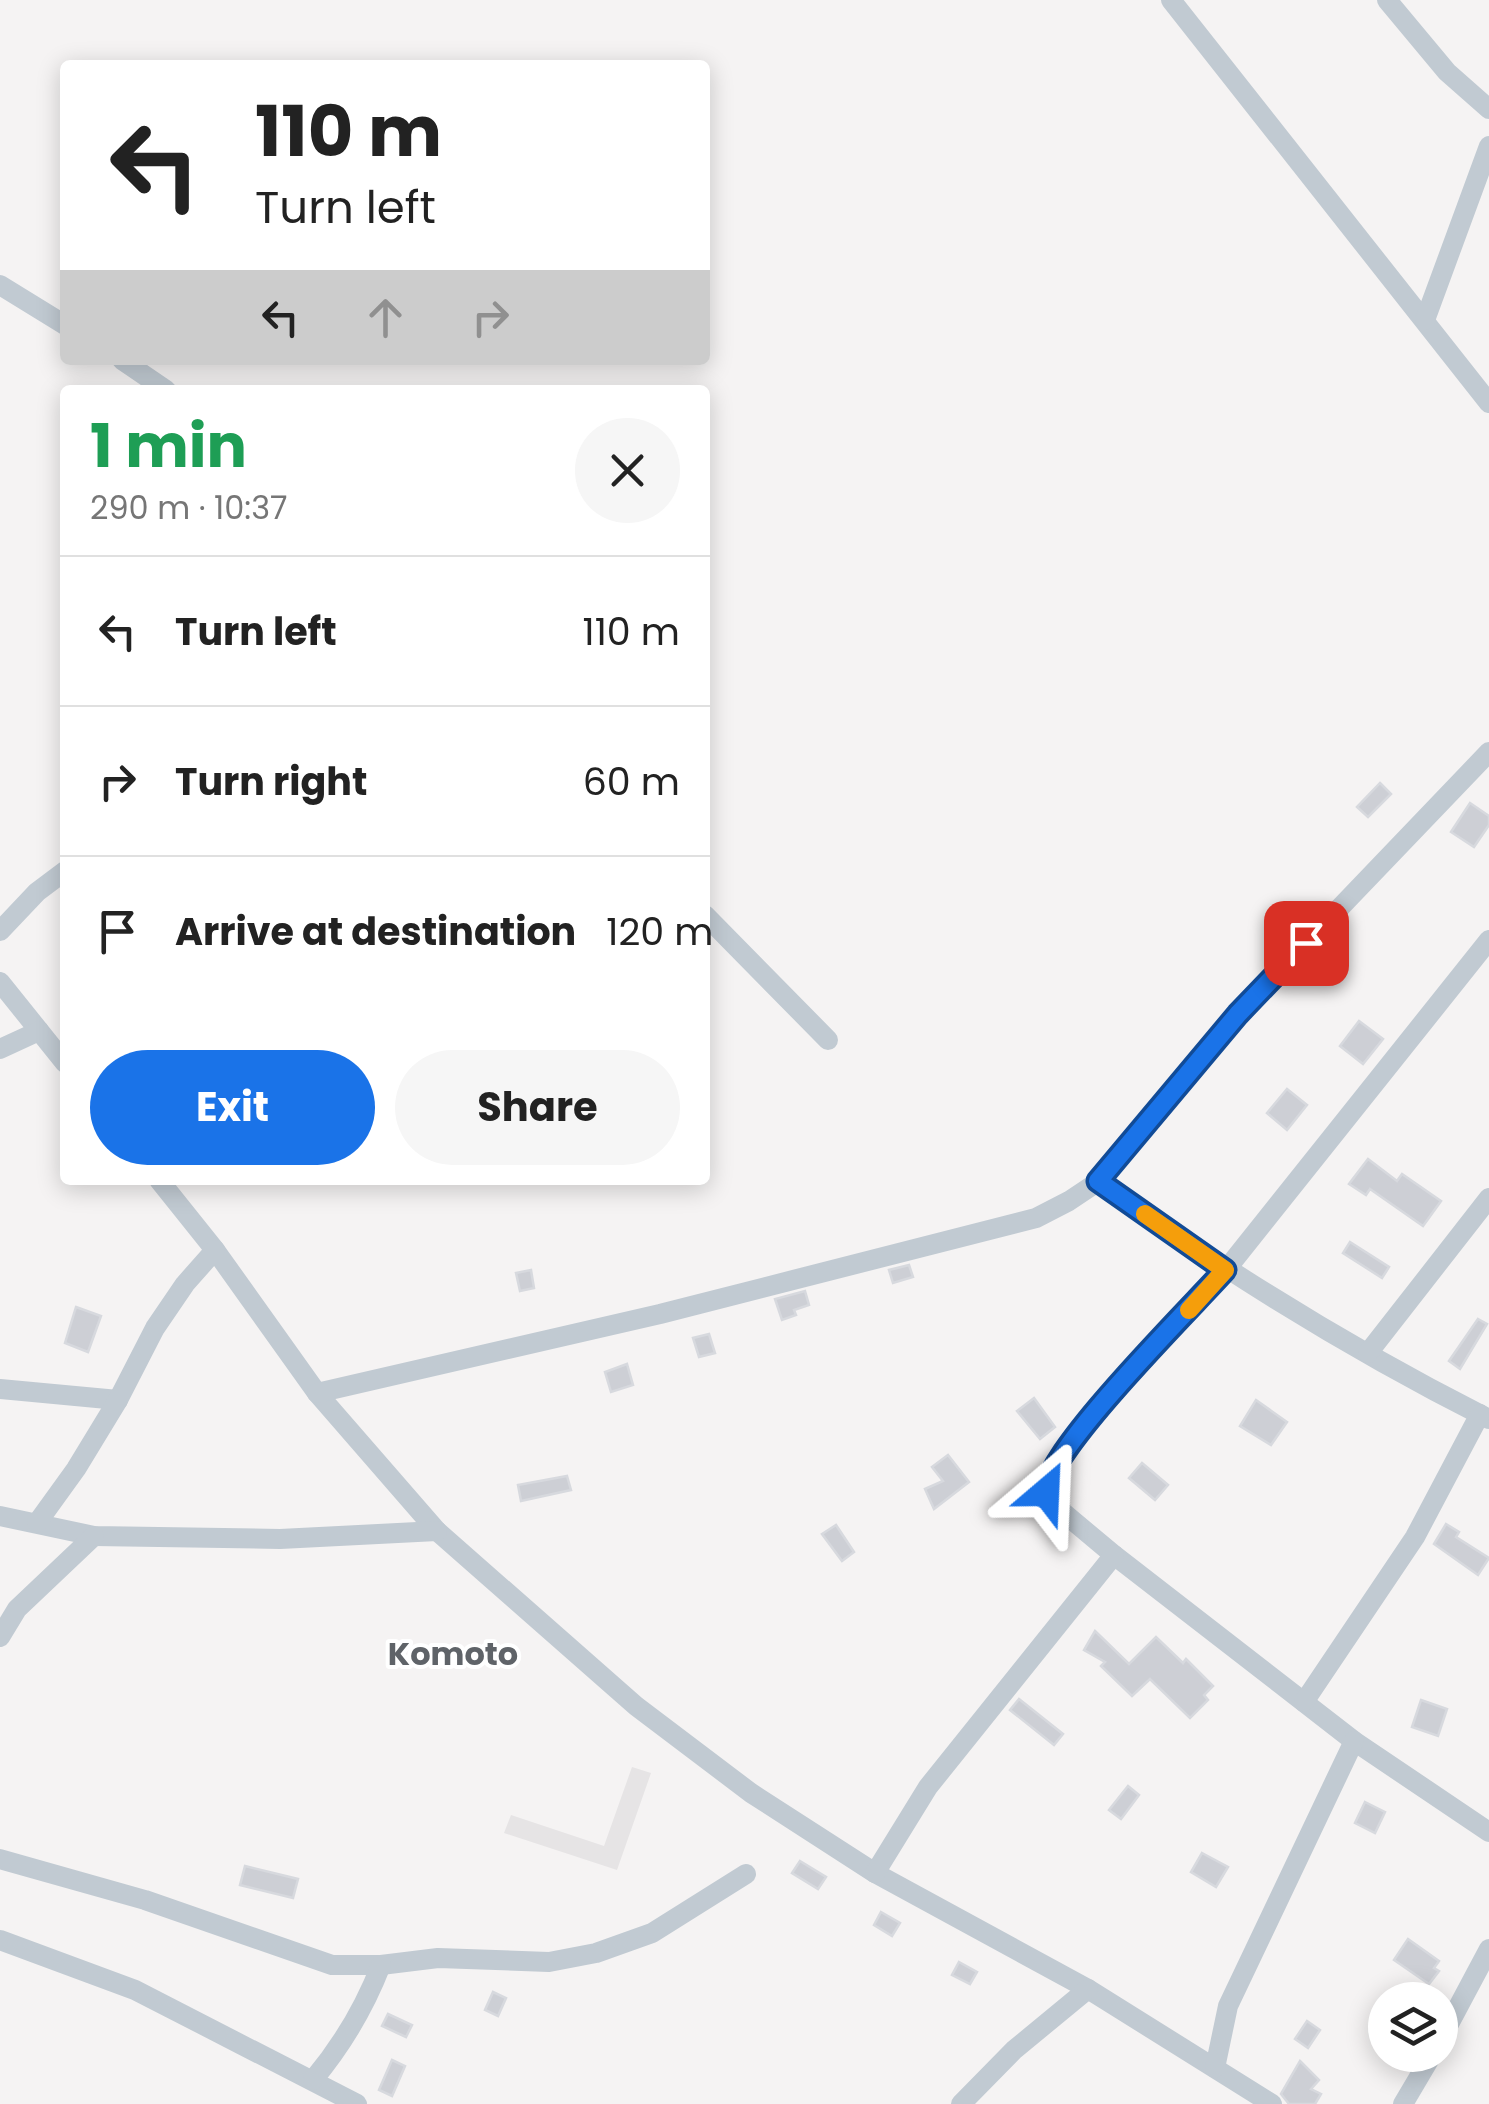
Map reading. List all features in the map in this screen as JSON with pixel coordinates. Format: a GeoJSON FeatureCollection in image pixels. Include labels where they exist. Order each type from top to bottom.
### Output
{"type":"FeatureCollection","features":[{"type":"Feature","properties":{"kind":"street"},"geometry":{"type":"LineString","coordinates":[[1171,0],[1489,403]]}},
{"type":"Feature","properties":{"kind":"street"},"geometry":{"type":"LineString","coordinates":[[1387,0],[1447,72],[1489,108]]}},
{"type":"Feature","properties":{"kind":"street"},"geometry":{"type":"LineString","coordinates":[[1425,320],[1489,146]]}},
{"type":"Feature","properties":{"kind":"street"},"geometry":{"type":"LineString","coordinates":[[0,286],[60,322]]}},
{"type":"Feature","properties":{"kind":"street"},"geometry":{"type":"LineString","coordinates":[[129,365],[159,385]]}},
{"type":"Feature","properties":{"kind":"street"},"geometry":{"type":"LineString","coordinates":[[317,1393],[660,1314],[1036,1218],[1070,1201],[1098,1181],[1238,1014],[1489,752]]}},
{"type":"Feature","properties":{"kind":"street"},"geometry":{"type":"LineString","coordinates":[[0,931],[36,892],[60,875]]}},
{"type":"Feature","properties":{"kind":"street"},"geometry":{"type":"LineString","coordinates":[[710,920],[828,1040]]}},
{"type":"Feature","properties":{"kind":"street"},"geometry":{"type":"LineString","coordinates":[[1489,940],[1225,1270],[1058,1458],[1045,1482],[1053,1504],[1114,1555],[1354,1741],[1489,1832]]}},
{"type":"Feature","properties":{"kind":"street"},"geometry":{"type":"LineString","coordinates":[[0,982],[60,1056]]}},
{"type":"Feature","properties":{"kind":"street"},"geometry":{"type":"LineString","coordinates":[[0,1049],[40,1031]]}},
{"type":"Feature","properties":{"kind":"street"},"geometry":{"type":"LineString","coordinates":[[1098,1181],[1225,1270],[1485,1417],[1414,1538],[1304,1702]]}},
{"type":"Feature","properties":{"kind":"street"},"geometry":{"type":"LineString","coordinates":[[163,1185],[215,1250],[317,1393],[436,1530],[636,1706],[750,1792],[875,1872],[1088,1990],[1272,2104]]}},
{"type":"Feature","properties":{"kind":"street"},"geometry":{"type":"LineString","coordinates":[[1368,1354],[1489,1198]]}},
{"type":"Feature","properties":{"kind":"street"},"geometry":{"type":"LineString","coordinates":[[37,1523],[76,1469],[156,1328],[185,1284],[215,1250]]}},
{"type":"Feature","properties":{"kind":"street"},"geometry":{"type":"LineString","coordinates":[[0,1389],[118,1400]]}},
{"type":"Feature","properties":{"kind":"street"},"geometry":{"type":"LineString","coordinates":[[0,1516],[94,1536],[280,1539],[436,1530]]}},
{"type":"Feature","properties":{"kind":"street"},"geometry":{"type":"LineString","coordinates":[[0,1637],[17,1609],[94,1536]]}},
{"type":"Feature","properties":{"kind":"street"},"geometry":{"type":"LineString","coordinates":[[875,1872],[928,1787],[1114,1555]]}},
{"type":"Feature","properties":{"kind":"street"},"geometry":{"type":"LineString","coordinates":[[1214,2068],[1228,2006],[1354,1741]]}},
{"type":"Feature","properties":{"kind":"street"},"geometry":{"type":"LineString","coordinates":[[0,1859],[145,1900],[332,1965],[381,1965],[438,1958],[549,1962],[596,1953],[652,1933],[746,1874]]}},
{"type":"Feature","properties":{"kind":"street"},"geometry":{"type":"LineString","coordinates":[[0,1940],[135,1990],[356,2104]]}},
{"type":"Feature","properties":{"kind":"street"},"geometry":{"type":"LineString","coordinates":[[1458,2007],[1489,1948]]}},
{"type":"Feature","properties":{"kind":"street"},"geometry":{"type":"LineString","coordinates":[[312,2080],[343,2044],[367,2002],[381,1965]]}},
{"type":"Feature","properties":{"kind":"street"},"geometry":{"type":"LineString","coordinates":[[960,2104],[1014,2050],[1088,1990]]}},
{"type":"Feature","properties":{"kind":"street"},"geometry":{"type":"LineString","coordinates":[[1402,2104],[1422,2072]]}},
{"type":"Feature","properties":{"kind":"shaded area"},"geometry":{"type":"Polygon","coordinates":[[[632,1767],[651,1773],[617,1870],[504,1833],[511,1815],[604,1846],[632,1767]]]}},
{"type":"Feature","properties":{"kind":"building"},"geometry":{"type":"Polygon","coordinates":[[[1380,783],[1391,794],[1368,817],[1357,807],[1380,783]]]}},
{"type":"Feature","properties":{"kind":"building"},"geometry":{"type":"Polygon","coordinates":[[[1470,803],[1489,816],[1489,825],[1474,847],[1451,832],[1470,803]]]}},
{"type":"Feature","properties":{"kind":"building"},"geometry":{"type":"Polygon","coordinates":[[[1359,1021],[1383,1039],[1363,1064],[1340,1046],[1359,1021]]]}},
{"type":"Feature","properties":{"kind":"building"},"geometry":{"type":"Polygon","coordinates":[[[1287,1089],[1307,1105],[1287,1130],[1267,1113],[1287,1089]]]}},
{"type":"Feature","properties":{"kind":"building"},"geometry":{"type":"Polygon","coordinates":[[[1368,1159],[1397,1181],[1402,1174],[1441,1201],[1423,1226],[1370,1189],[1366,1195],[1349,1184],[1368,1159]]]}},
{"type":"Feature","properties":{"kind":"building"},"geometry":{"type":"Polygon","coordinates":[[[1350,1242],[1389,1267],[1382,1278],[1343,1253],[1350,1242]]]}},
{"type":"Feature","properties":{"kind":"building"},"geometry":{"type":"Polygon","coordinates":[[[909,1265],[913,1277],[893,1283],[889,1270],[909,1265]]]}},
{"type":"Feature","properties":{"kind":"building"},"geometry":{"type":"Polygon","coordinates":[[[531,1270],[534,1288],[520,1291],[516,1273],[531,1270]]]}},
{"type":"Feature","properties":{"kind":"building"},"geometry":{"type":"Polygon","coordinates":[[[805,1291],[809,1305],[782,1320],[775,1299],[805,1291]]]}},
{"type":"Feature","properties":{"kind":"building"},"geometry":{"type":"Polygon","coordinates":[[[76,1307],[101,1316],[88,1352],[65,1343],[76,1307]]]}},
{"type":"Feature","properties":{"kind":"building"},"geometry":{"type":"Polygon","coordinates":[[[1478,1319],[1487,1324],[1460,1369],[1449,1361],[1478,1319]]]}},
{"type":"Feature","properties":{"kind":"building"},"geometry":{"type":"Polygon","coordinates":[[[709,1334],[715,1353],[699,1357],[693,1338],[709,1334]]]}},
{"type":"Feature","properties":{"kind":"building"},"geometry":{"type":"Polygon","coordinates":[[[627,1364],[633,1385],[611,1392],[605,1372],[627,1364]]]}},
{"type":"Feature","properties":{"kind":"building"},"geometry":{"type":"Polygon","coordinates":[[[1034,1398],[1055,1427],[1040,1439],[1017,1411],[1034,1398]]]}},
{"type":"Feature","properties":{"kind":"building"},"geometry":{"type":"Polygon","coordinates":[[[1256,1400],[1287,1422],[1271,1445],[1240,1426],[1256,1400]]]}},
{"type":"Feature","properties":{"kind":"building"},"geometry":{"type":"Polygon","coordinates":[[[948,1455],[969,1482],[934,1509],[925,1489],[943,1481],[932,1467],[948,1455]]]}},
{"type":"Feature","properties":{"kind":"building"},"geometry":{"type":"Polygon","coordinates":[[[1142,1463],[1168,1485],[1155,1500],[1129,1478],[1142,1463]]]}},
{"type":"Feature","properties":{"kind":"building"},"geometry":{"type":"Polygon","coordinates":[[[567,1476],[571,1490],[521,1501],[518,1485],[567,1476]]]}},
{"type":"Feature","properties":{"kind":"building"},"geometry":{"type":"Polygon","coordinates":[[[1446,1524],[1459,1532],[1456,1537],[1489,1558],[1478,1575],[1434,1544],[1446,1524]]]}},
{"type":"Feature","properties":{"kind":"building"},"geometry":{"type":"Polygon","coordinates":[[[836,1525],[854,1552],[842,1561],[822,1534],[836,1525]]]}},
{"type":"Feature","properties":{"kind":"building"},"geometry":{"type":"Polygon","coordinates":[[[1095,1631],[1129,1664],[1156,1637],[1213,1686],[1204,1695],[1208,1700],[1190,1718],[1150,1679],[1132,1696],[1101,1666],[1105,1662],[1084,1650],[1095,1631]]]}},
{"type":"Feature","properties":{"kind":"building"},"geometry":{"type":"Polygon","coordinates":[[[1019,1699],[1063,1734],[1054,1745],[1010,1710],[1019,1699]]]}},
{"type":"Feature","properties":{"kind":"building"},"geometry":{"type":"Polygon","coordinates":[[[1421,1700],[1447,1709],[1438,1736],[1412,1727],[1421,1700]]]}},
{"type":"Feature","properties":{"kind":"building"},"geometry":{"type":"Polygon","coordinates":[[[1128,1786],[1139,1795],[1121,1819],[1109,1810],[1128,1786]]]}},
{"type":"Feature","properties":{"kind":"building"},"geometry":{"type":"Polygon","coordinates":[[[1365,1802],[1385,1812],[1375,1833],[1355,1823],[1365,1802]]]}},
{"type":"Feature","properties":{"kind":"building"},"geometry":{"type":"Polygon","coordinates":[[[1202,1853],[1228,1867],[1216,1887],[1191,1872],[1202,1853]]]}},
{"type":"Feature","properties":{"kind":"building"},"geometry":{"type":"Polygon","coordinates":[[[800,1861],[826,1877],[818,1889],[792,1873],[800,1861]]]}},
{"type":"Feature","properties":{"kind":"building"},"geometry":{"type":"Polygon","coordinates":[[[245,1866],[298,1879],[293,1898],[240,1885],[245,1866]]]}},
{"type":"Feature","properties":{"kind":"building"},"geometry":{"type":"Polygon","coordinates":[[[881,1912],[900,1923],[892,1936],[874,1925],[881,1912]]]}},
{"type":"Feature","properties":{"kind":"building"},"geometry":{"type":"Polygon","coordinates":[[[1408,1939],[1439,1961],[1434,1968],[1439,1971],[1426,1982],[1394,1960],[1408,1939]]]}},
{"type":"Feature","properties":{"kind":"building"},"geometry":{"type":"Polygon","coordinates":[[[959,1962],[977,1972],[970,1984],[952,1975],[959,1962]]]}},
{"type":"Feature","properties":{"kind":"building"},"geometry":{"type":"Polygon","coordinates":[[[493,1992],[506,1998],[498,2016],[485,2010],[493,1992]]]}},
{"type":"Feature","properties":{"kind":"building"},"geometry":{"type":"Polygon","coordinates":[[[388,2014],[412,2025],[406,2037],[382,2026],[388,2014]]]}},
{"type":"Feature","properties":{"kind":"building"},"geometry":{"type":"Polygon","coordinates":[[[1307,2021],[1320,2030],[1308,2048],[1295,2039],[1307,2021]]]}},
{"type":"Feature","properties":{"kind":"building"},"geometry":{"type":"Polygon","coordinates":[[[392,2060],[405,2066],[392,2096],[379,2090],[392,2060]]]}},
{"type":"Feature","properties":{"kind":"building"},"geometry":{"type":"Polygon","coordinates":[[[1300,2061],[1319,2080],[1311,2089],[1321,2094],[1315,2104],[1289,2104],[1281,2094],[1300,2061]]]}},
{"type":"Feature","properties":{"kind":"slow traffic"},"geometry":{"type":"LineString","coordinates":[[1145,1214],[1225,1270],[1189,1310]]}},
{"type":"Feature","properties":{"kind":"district","name":"Komoto"},"geometry":{"type":"Point","coordinates":[453,1653]}},
{"type":"Feature","properties":{"kind":"route"},"geometry":{"type":"LineString","coordinates":[[1046,1492],[1045,1482],[1058,1458],[1225,1270],[1098,1181],[1238,1014],[1306,943]]}}]}
